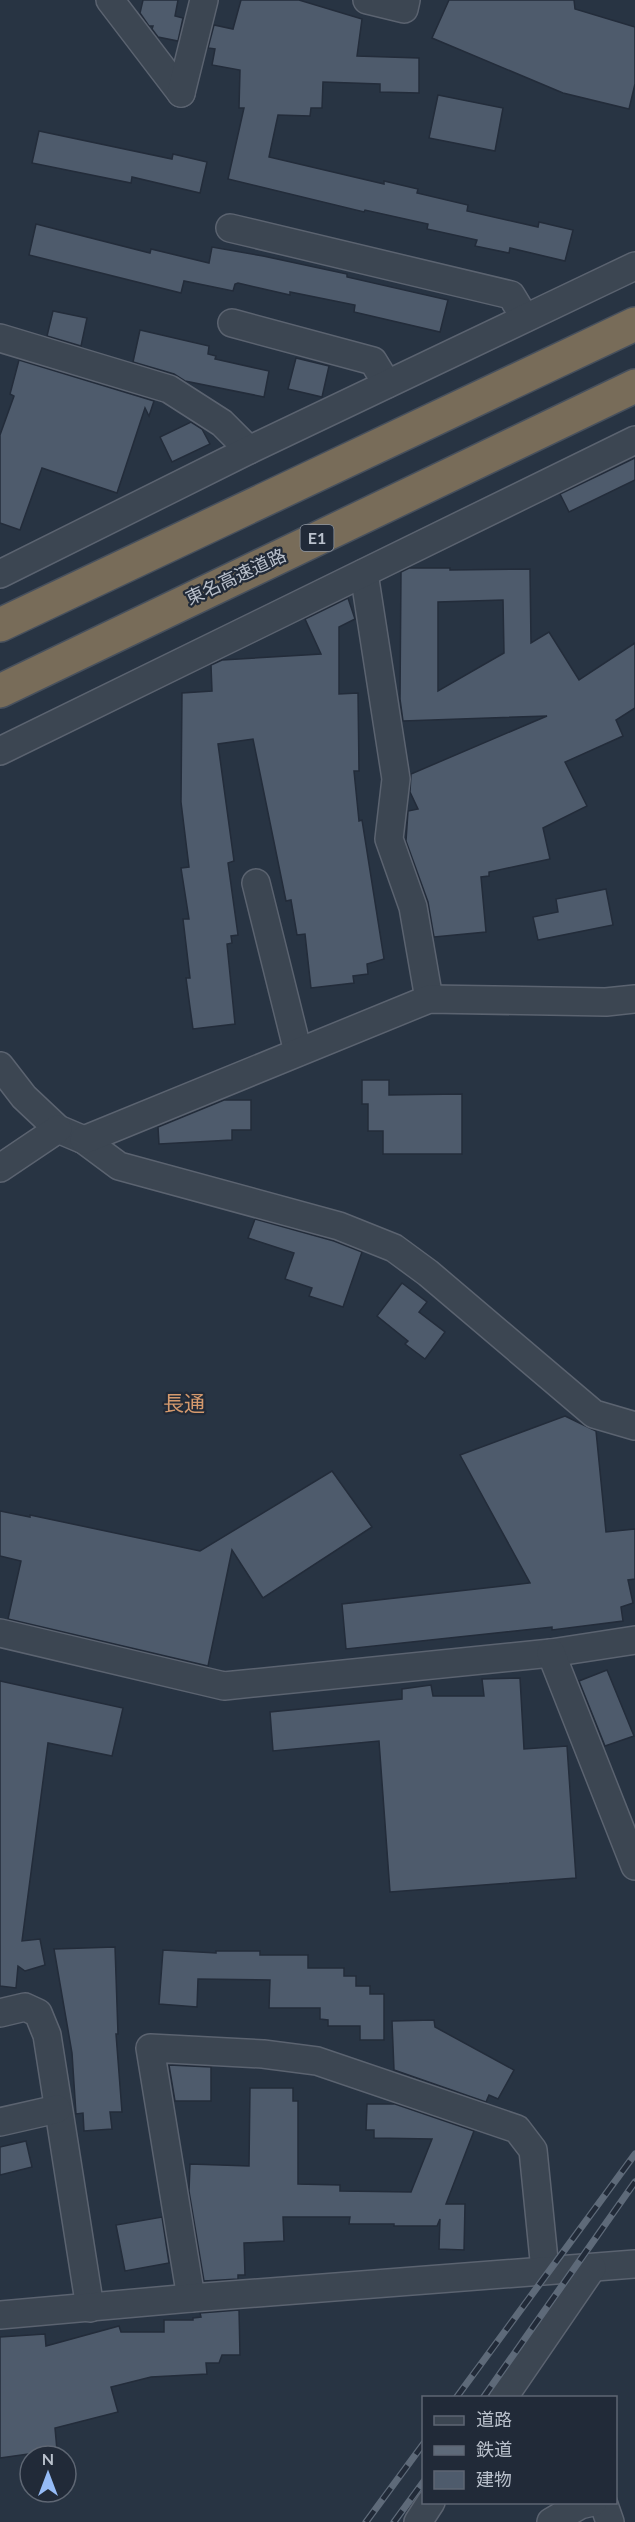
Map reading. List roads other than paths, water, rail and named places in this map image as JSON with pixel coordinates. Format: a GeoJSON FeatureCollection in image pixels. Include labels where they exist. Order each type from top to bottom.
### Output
{"type":"FeatureCollection","features":[{"type":"Feature","properties":{"kind":"highway"},"geometry":{"type":"LineString","coordinates":[[0,625],[635,324]]}},
{"type":"Feature","properties":{"kind":"highway","name":"東名高速道路"},"geometry":{"type":"LineString","coordinates":[[0,691],[635,386]]}},
{"type":"Feature","properties":{"kind":"street"},"geometry":{"type":"LineString","coordinates":[[110,0],[181,93],[204,0]]}},
{"type":"Feature","properties":{"kind":"street"},"geometry":{"type":"LineString","coordinates":[[367,0],[404,9],[406,0]]}},
{"type":"Feature","properties":{"kind":"street"},"geometry":{"type":"LineString","coordinates":[[230,228],[512,295],[525,318]]}},
{"type":"Feature","properties":{"kind":"street"},"geometry":{"type":"LineString","coordinates":[[0,574],[249,450],[635,266]]}},
{"type":"Feature","properties":{"kind":"street"},"geometry":{"type":"LineString","coordinates":[[232,322],[374,361],[387,384]]}},
{"type":"Feature","properties":{"kind":"street"},"geometry":{"type":"LineString","coordinates":[[0,338],[169,389],[222,423],[249,450]]}},
{"type":"Feature","properties":{"kind":"street"},"geometry":{"type":"LineString","coordinates":[[0,751],[635,440]]}},
{"type":"Feature","properties":{"kind":"street"},"geometry":{"type":"LineString","coordinates":[[364,573],[396,779],[389,839],[413,907],[429,999]]}},
{"type":"Feature","properties":{"kind":"street"},"geometry":{"type":"LineString","coordinates":[[256,883],[298,1052]]}},
{"type":"Feature","properties":{"kind":"street"},"geometry":{"type":"LineString","coordinates":[[84,1140],[429,999],[606,1002],[635,999]]}},
{"type":"Feature","properties":{"kind":"street"},"geometry":{"type":"LineString","coordinates":[[0,1066],[24,1097],[58,1130],[84,1140],[119,1166],[339,1226],[394,1248],[428,1273],[594,1414],[635,1426]]}},
{"type":"Feature","properties":{"kind":"street"},"geometry":{"type":"LineString","coordinates":[[0,1168],[58,1130]]}},
{"type":"Feature","properties":{"kind":"street"},"geometry":{"type":"LineString","coordinates":[[0,1633],[224,1686],[551,1653],[635,1640]]}},
{"type":"Feature","properties":{"kind":"street"},"geometry":{"type":"LineString","coordinates":[[551,1653],[635,1866]]}},
{"type":"Feature","properties":{"kind":"street"},"geometry":{"type":"LineString","coordinates":[[0,2013],[25,2007],[38,2013],[47,2035],[90,2308]]}},
{"type":"Feature","properties":{"kind":"street"},"geometry":{"type":"LineString","coordinates":[[191,2298],[150,2048],[263,2054],[317,2061],[517,2128],[533,2150],[545,2270]]}},
{"type":"Feature","properties":{"kind":"street"},"geometry":{"type":"LineString","coordinates":[[0,2122],[57,2109]]}},
{"type":"Feature","properties":{"kind":"street"},"geometry":{"type":"LineString","coordinates":[[0,2315],[635,2264]]}},
{"type":"Feature","properties":{"kind":"street"},"geometry":{"type":"LineString","coordinates":[[504,2396],[592,2268]]}},
{"type":"Feature","properties":{"kind":"street"},"geometry":{"type":"LineString","coordinates":[[418,2522],[430,2504]]}},
{"type":"Feature","properties":{"kind":"street"},"geometry":{"type":"LineString","coordinates":[[551,2522],[584,2504]]}},
{"type":"Feature","properties":{"kind":"street"},"geometry":{"type":"LineString","coordinates":[[604,2504],[610,2522]]}},
{"type":"Feature","properties":{"kind":"railway"},"geometry":{"type":"LineString","coordinates":[[457,2396],[635,2154]]}},
{"type":"Feature","properties":{"kind":"railway"},"geometry":{"type":"LineString","coordinates":[[484,2396],[635,2182]]}},
{"type":"Feature","properties":{"kind":"railway"},"geometry":{"type":"LineString","coordinates":[[366,2522],[422,2446]]}},
{"type":"Feature","properties":{"kind":"railway"},"geometry":{"type":"LineString","coordinates":[[394,2522],[422,2484]]}},
{"type":"Feature","properties":{"kind":"district","name":"長通"},"geometry":{"type":"Point","coordinates":[184,1404]}}]}
